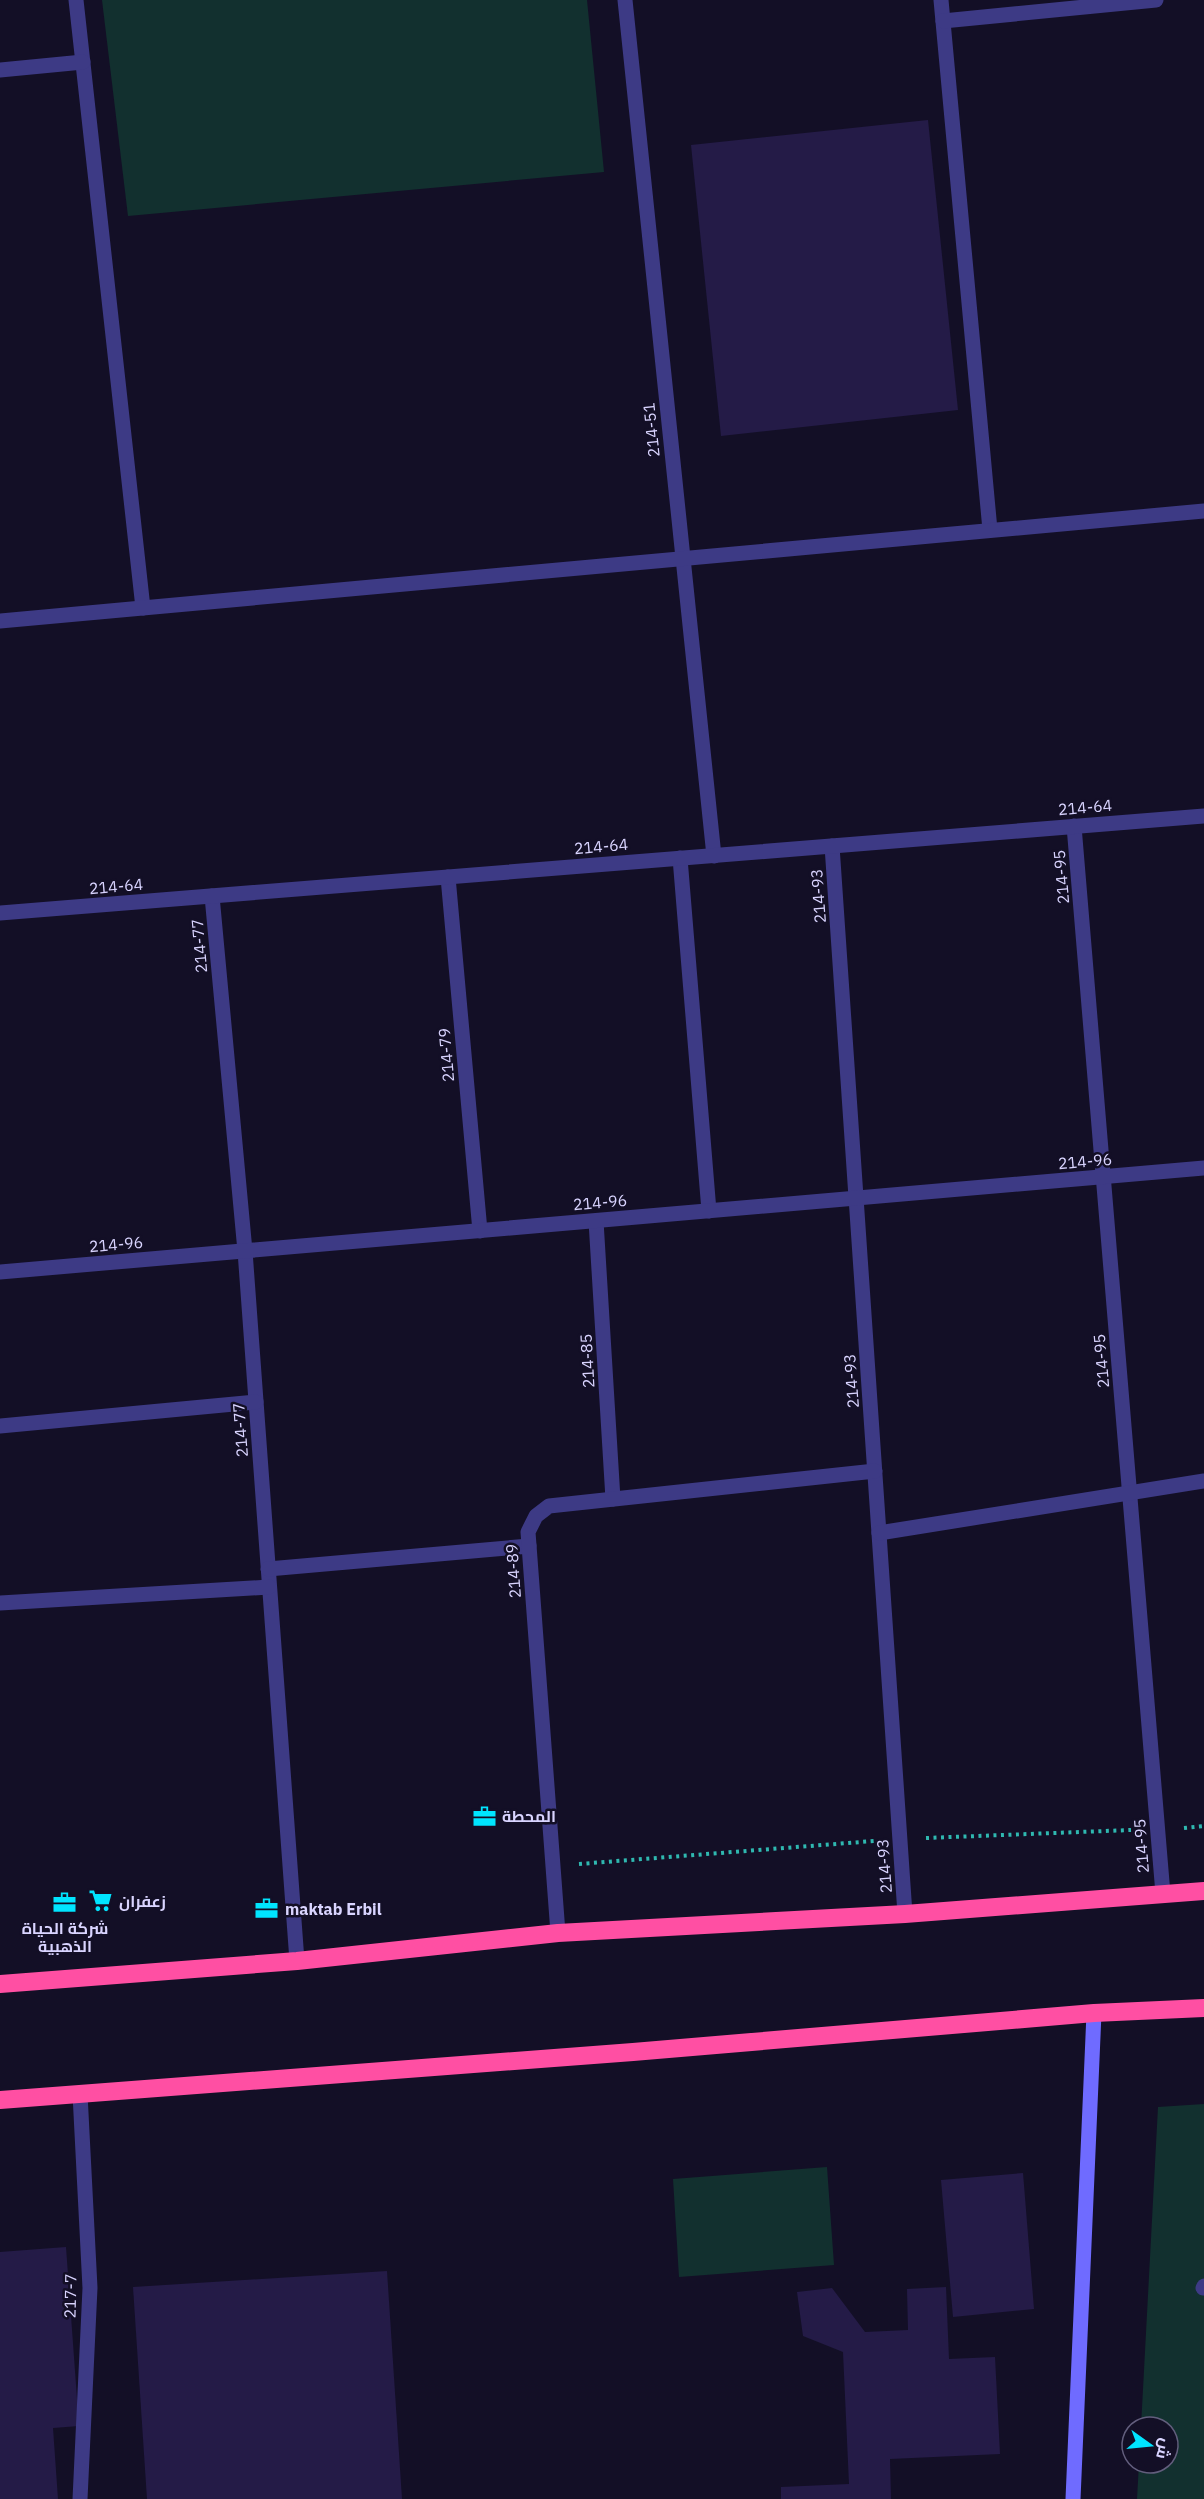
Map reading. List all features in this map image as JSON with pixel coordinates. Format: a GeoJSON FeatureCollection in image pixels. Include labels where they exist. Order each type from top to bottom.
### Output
{"type":"FeatureCollection","features":[{"type":"Feature","properties":{"kind":"highway"},"geometry":{"type":"LineString","coordinates":[[0,1984],[297,1961],[558,1933],[905,1914],[1204,1891]]}},
{"type":"Feature","properties":{"kind":"highway"},"geometry":{"type":"LineString","coordinates":[[0,2100],[633,2052],[1094,2013],[1204,2008]]}},
{"type":"Feature","properties":{"kind":"street"},"geometry":{"type":"LineString","coordinates":[[76,0],[142,608]]}},
{"type":"Feature","properties":{"kind":"street","name":"214-51"},"geometry":{"type":"LineString","coordinates":[[625,0],[714,856]]}},
{"type":"Feature","properties":{"kind":"street"},"geometry":{"type":"LineString","coordinates":[[940,0],[990,530]]}},
{"type":"Feature","properties":{"kind":"street"},"geometry":{"type":"LineString","coordinates":[[942,21],[1156,0]]}},
{"type":"Feature","properties":{"kind":"street"},"geometry":{"type":"LineString","coordinates":[[0,70],[83,62]]}},
{"type":"Feature","properties":{"kind":"street"},"geometry":{"type":"LineString","coordinates":[[0,621],[1204,511]]}},
{"type":"Feature","properties":{"kind":"street","name":"214-64"},"geometry":{"type":"LineString","coordinates":[[0,913],[1204,816]]}},
{"type":"Feature","properties":{"kind":"street","name":"214-95"},"geometry":{"type":"LineString","coordinates":[[1074,826],[1163,1894]]}},
{"type":"Feature","properties":{"kind":"street","name":"214-93"},"geometry":{"type":"LineString","coordinates":[[832,846],[905,1914]]}},
{"type":"Feature","properties":{"kind":"street"},"geometry":{"type":"LineString","coordinates":[[680,858],[709,1211]]}},
{"type":"Feature","properties":{"kind":"street","name":"214-79"},"geometry":{"type":"LineString","coordinates":[[448,877],[480,1231]]}},
{"type":"Feature","properties":{"kind":"street","name":"214-77"},"geometry":{"type":"LineString","coordinates":[[212,896],[245,1251],[297,1961]]}},
{"type":"Feature","properties":{"kind":"street","name":"214-96"},"geometry":{"type":"LineString","coordinates":[[0,1272],[1204,1168]]}},
{"type":"Feature","properties":{"kind":"street","name":"214-85"},"geometry":{"type":"LineString","coordinates":[[596,1221],[613,1499]]}},
{"type":"Feature","properties":{"kind":"street"},"geometry":{"type":"LineString","coordinates":[[0,1426],[256,1402]]}},
{"type":"Feature","properties":{"kind":"street","name":"214-89"},"geometry":{"type":"LineString","coordinates":[[558,1933],[528,1532],[536,1516],[549,1506],[875,1470]]}},
{"type":"Feature","properties":{"kind":"street"},"geometry":{"type":"LineString","coordinates":[[879,1533],[1204,1481]]}},
{"type":"Feature","properties":{"kind":"street"},"geometry":{"type":"LineString","coordinates":[[268,1569],[529,1546]]}},
{"type":"Feature","properties":{"kind":"street"},"geometry":{"type":"LineString","coordinates":[[0,1603],[269,1587]]}},
{"type":"Feature","properties":{"kind":"street"},"geometry":{"type":"LineString","coordinates":[[1073,2499],[1094,2013]]}},
{"type":"Feature","properties":{"kind":"street","name":"217-7"},"geometry":{"type":"LineString","coordinates":[[80,2094],[90,2288],[80,2499]]}},
{"type":"Feature","properties":{"kind":"green space"},"geometry":{"type":"Polygon","coordinates":[[[102,0],[587,0],[604,172],[128,216],[102,0]]]}},
{"type":"Feature","properties":{"kind":"green space"},"geometry":{"type":"Polygon","coordinates":[[[1204,2104],[1204,2499],[1137,2499],[1138,2475],[1180,2475],[1180,2415],[1142,2415],[1158,2107],[1204,2104]]]}},
{"type":"Feature","properties":{"kind":"green space"},"geometry":{"type":"Polygon","coordinates":[[[827,2167],[834,2265],[679,2277],[673,2179],[827,2167]]]}},
{"type":"Feature","properties":{"kind":"building"},"geometry":{"type":"Polygon","coordinates":[[[928,120],[958,410],[721,436],[691,145],[928,120]]]}},
{"type":"Feature","properties":{"kind":"building"},"geometry":{"type":"Polygon","coordinates":[[[1023,2173],[1034,2309],[953,2317],[941,2180],[1023,2173]]]}},
{"type":"Feature","properties":{"kind":"building"},"geometry":{"type":"Polygon","coordinates":[[[66,2247],[79,2426],[53,2428],[58,2499],[0,2499],[0,2252],[66,2247]]]}},
{"type":"Feature","properties":{"kind":"building"},"geometry":{"type":"Polygon","coordinates":[[[387,2271],[402,2499],[147,2499],[133,2287],[387,2271]]]}},
{"type":"Feature","properties":{"kind":"building"},"geometry":{"type":"Polygon","coordinates":[[[946,2287],[949,2359],[995,2357],[1000,2454],[890,2459],[891,2499],[781,2499],[781,2487],[849,2484],[843,2352],[803,2336],[797,2292],[832,2288],[865,2332],[908,2330],[907,2289],[946,2287]]]}},
{"type":"Feature","properties":{"kind":"place","name":"المحطة"},"geometry":{"type":"Point","coordinates":[484,1816]}},
{"type":"Feature","properties":{"kind":"place","name":"زعفران"},"geometry":{"type":"Point","coordinates":[101,1901]}},
{"type":"Feature","properties":{"kind":"place","name":"شركة الحياة الذهبية"},"geometry":{"type":"Point","coordinates":[65,1903]}},
{"type":"Feature","properties":{"kind":"place","name":"maktab Erbil"},"geometry":{"type":"Point","coordinates":[267,1909]}}]}
